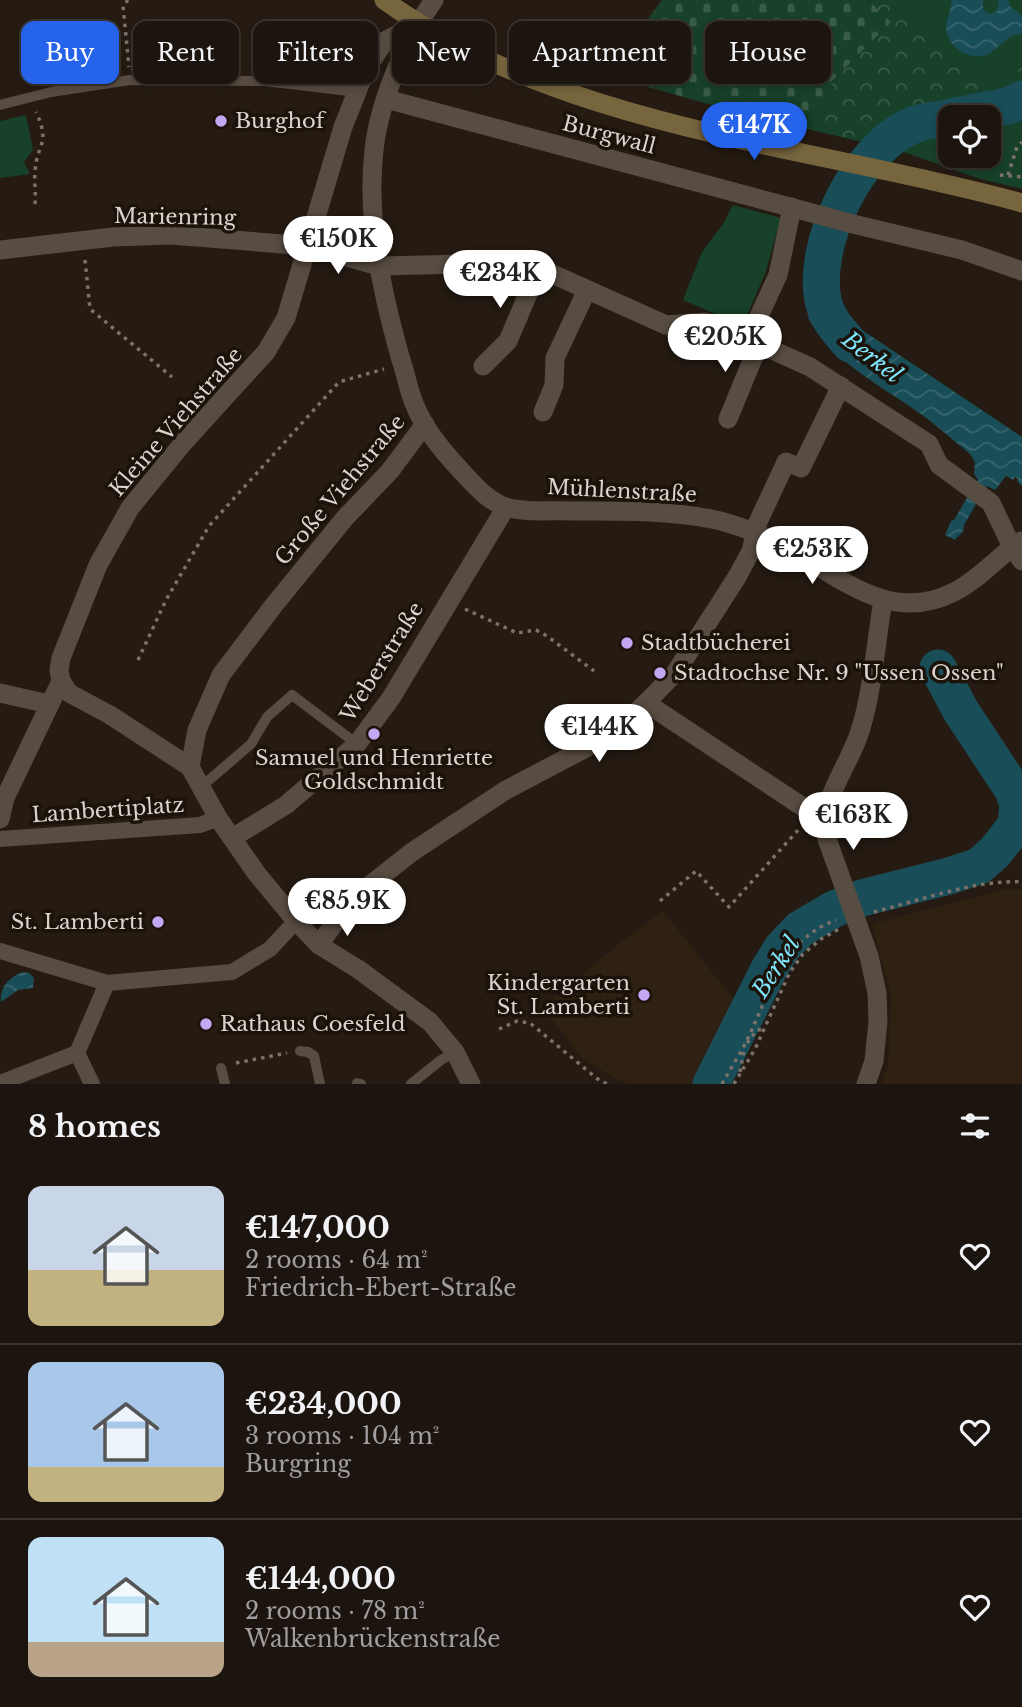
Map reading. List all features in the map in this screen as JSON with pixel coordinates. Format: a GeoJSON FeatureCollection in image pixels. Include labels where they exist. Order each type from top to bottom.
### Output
{"type":"FeatureCollection","features":[{"type":"Feature","properties":{"kind":"main road"},"geometry":{"type":"LineString","coordinates":[[384,0],[413,21]]}},
{"type":"Feature","properties":{"kind":"main road"},"geometry":{"type":"LineString","coordinates":[[495,63],[568,92],[672,123],[1022,203]]}},
{"type":"Feature","properties":{"kind":"street","name":"Große Viehstraße"},"geometry":{"type":"LineString","coordinates":[[419,21],[433,0]]}},
{"type":"Feature","properties":{"kind":"street"},"geometry":{"type":"LineString","coordinates":[[392,38],[386,41],[366,69],[343,127],[308,246],[379,266],[512,262],[539,268],[666,325],[705,322],[753,342],[810,367],[929,444],[939,465],[991,503],[1019,550]]}},
{"type":"Feature","properties":{"kind":"street","name":"Große Viehstraße"},"geometry":{"type":"LineString","coordinates":[[190,767],[197,730],[221,675],[337,528],[390,471],[425,424],[414,404],[386,308],[371,187],[374,149],[392,84]]}},
{"type":"Feature","properties":{"kind":"street","name":"Burgwall"},"geometry":{"type":"LineString","coordinates":[[386,99],[811,213],[962,250],[1022,271]]}},
{"type":"Feature","properties":{"kind":"street"},"geometry":{"type":"LineString","coordinates":[[728,419],[778,275],[792,207]]}},
{"type":"Feature","properties":{"kind":"street","name":"Marienring"},"geometry":{"type":"LineString","coordinates":[[0,250],[83,240],[171,235],[308,246]]}},
{"type":"Feature","properties":{"kind":"street","name":"Kleine Viehstraße"},"geometry":{"type":"LineString","coordinates":[[0,819],[5,798],[61,681],[61,658],[98,565],[121,522],[184,442],[267,352],[286,318],[308,246]]}},
{"type":"Feature","properties":{"kind":"street"},"geometry":{"type":"LineString","coordinates":[[483,366],[508,341],[539,268]]}},
{"type":"Feature","properties":{"kind":"street"},"geometry":{"type":"LineString","coordinates":[[543,412],[554,385],[555,358],[587,289]]}},
{"type":"Feature","properties":{"kind":"street"},"geometry":{"type":"LineString","coordinates":[[319,945],[350,901],[403,859],[506,790],[584,749],[628,720],[676,672],[751,551],[758,522],[786,461],[801,468],[841,386]]}},
{"type":"Feature","properties":{"kind":"street","name":"Mühlenstraße"},"geometry":{"type":"LineString","coordinates":[[425,424],[448,456],[484,495],[506,507],[632,511],[713,519],[780,544],[865,593],[883,600],[916,603],[935,601],[957,591],[1019,550]]}},
{"type":"Feature","properties":{"kind":"street","name":"Weberstraße"},"geometry":{"type":"LineString","coordinates":[[232,838],[286,805],[357,744],[391,698],[506,507]]}},
{"type":"Feature","properties":{"kind":"street"},"geometry":{"type":"LineString","coordinates":[[817,816],[861,729],[883,600]]}},
{"type":"Feature","properties":{"kind":"street"},"geometry":{"type":"LineString","coordinates":[[61,681],[69,693],[110,715],[190,767],[218,818],[257,874],[296,921],[319,945],[358,969],[430,1022],[455,1052],[471,1084]]}},
{"type":"Feature","properties":{"kind":"street"},"geometry":{"type":"LineString","coordinates":[[0,693],[49,704]]}},
{"type":"Feature","properties":{"kind":"street"},"geometry":{"type":"LineString","coordinates":[[646,703],[817,816],[869,956],[877,993],[878,1021],[874,1061],[866,1084]]}},
{"type":"Feature","properties":{"kind":"street","name":"Lambertiplatz"},"geometry":{"type":"LineString","coordinates":[[0,839],[200,825],[218,818]]}},
{"type":"Feature","properties":{"kind":"street"},"geometry":{"type":"LineString","coordinates":[[0,951],[107,983],[232,972],[270,949],[296,921]]}},
{"type":"Feature","properties":{"kind":"street"},"geometry":{"type":"LineString","coordinates":[[0,1083],[38,1076],[77,1053],[107,983]]}},
{"type":"Feature","properties":{"kind":"street"},"geometry":{"type":"LineString","coordinates":[[77,1053],[92,1084]]}},
{"type":"Feature","properties":{"kind":"lane"},"geometry":{"type":"LineString","coordinates":[[0,104],[130,80],[253,82]]}},
{"type":"Feature","properties":{"kind":"lane"},"geometry":{"type":"LineString","coordinates":[[290,84],[358,92]]}},
{"type":"Feature","properties":{"kind":"lane"},"geometry":{"type":"LineString","coordinates":[[201,787],[251,744],[267,717],[292,695],[357,744]]}},
{"type":"Feature","properties":{"kind":"lane"},"geometry":{"type":"LineString","coordinates":[[300,1051],[314,1056],[320,1084]]}},
{"type":"Feature","properties":{"kind":"lane"},"geometry":{"type":"LineString","coordinates":[[411,1084],[441,1059],[455,1052]]}},
{"type":"Feature","properties":{"kind":"lane"},"geometry":{"type":"LineString","coordinates":[[225,1066],[225,1084]]}},
{"type":"Feature","properties":{"kind":"path"},"geometry":{"type":"LineString","coordinates":[[128,0],[123,6],[130,80]]}},
{"type":"Feature","properties":{"kind":"path"},"geometry":{"type":"LineString","coordinates":[[29,97],[43,127],[43,145],[35,169],[35,204]]}},
{"type":"Feature","properties":{"kind":"path"},"geometry":{"type":"LineString","coordinates":[[1007,176],[1017,147],[1022,142]]}},
{"type":"Feature","properties":{"kind":"path"},"geometry":{"type":"LineString","coordinates":[[83,240],[90,309],[172,377]]}},
{"type":"Feature","properties":{"kind":"path"},"geometry":{"type":"LineString","coordinates":[[138,660],[166,600],[209,526],[339,382],[402,363]]}},
{"type":"Feature","properties":{"kind":"path"},"geometry":{"type":"LineString","coordinates":[[448,600],[517,634],[536,630],[594,671]]}},
{"type":"Feature","properties":{"kind":"path"},"geometry":{"type":"LineString","coordinates":[[660,901],[696,871],[729,907],[793,836],[817,816]]}},
{"type":"Feature","properties":{"kind":"path"},"geometry":{"type":"LineString","coordinates":[[722,1084],[744,1045],[770,986],[792,953],[802,941],[820,928],[838,920],[851,907],[983,884],[1022,882]]}},
{"type":"Feature","properties":{"kind":"path"},"geometry":{"type":"LineString","coordinates":[[734,1084],[764,1029],[790,972],[799,959],[851,907]]}},
{"type":"Feature","properties":{"kind":"path"},"geometry":{"type":"LineString","coordinates":[[792,953],[799,959]]}},
{"type":"Feature","properties":{"kind":"path"},"geometry":{"type":"LineString","coordinates":[[499,1029],[517,1021],[530,1023],[600,1082],[608,1084]]}},
{"type":"Feature","properties":{"kind":"path"},"geometry":{"type":"LineString","coordinates":[[740,1074],[739,1065],[744,1045],[757,1030],[764,1029]]}},
{"type":"Feature","properties":{"kind":"path"},"geometry":{"type":"LineString","coordinates":[[225,1066],[300,1051]]}},
{"type":"Feature","properties":{"kind":"shaded area"},"geometry":{"type":"Polygon","coordinates":[[[1007,889],[1022,890],[1021,1084],[881,1084],[888,1066],[891,996],[872,924],[1007,889]]]}},
{"type":"Feature","properties":{"kind":"shaded area","name":"Kindergarten St. Lamberti"},"geometry":{"type":"Polygon","coordinates":[[[663,911],[739,1006],[724,1040],[698,1084],[629,1084],[611,1076],[583,1059],[543,1008],[616,946],[663,911]]]}},
{"type":"Feature","properties":{"kind":"green space"},"geometry":{"type":"Polygon","coordinates":[[[662,0],[868,0],[891,22],[831,82],[831,21],[705,21],[705,84],[831,84],[835,88],[800,127],[638,84],[691,84],[691,21],[646,21],[662,0]]]}},
{"type":"Feature","properties":{"kind":"green space"},"geometry":{"type":"Polygon","coordinates":[[[868,0],[905,0],[942,45],[983,83],[1022,65],[1022,70],[966,95],[890,116],[862,142],[800,127],[835,88],[830,84],[890,22],[868,0]]]}},
{"type":"Feature","properties":{"kind":"green space"},"geometry":{"type":"Polygon","coordinates":[[[869,0],[1022,0],[1022,189],[949,168],[1001,168],[1001,105],[938,105],[938,164],[895,149],[800,127],[835,88],[831,83],[890,22],[869,0]]]}},
{"type":"Feature","properties":{"kind":"green space"},"geometry":{"type":"Polygon","coordinates":[[[26,115],[33,150],[24,162],[30,174],[0,178],[0,121],[26,115]]]}},
{"type":"Feature","properties":{"kind":"green space"},"geometry":{"type":"Polygon","coordinates":[[[733,205],[781,218],[765,274],[747,315],[734,322],[683,300],[702,252],[723,224],[733,205]]]}},
{"type":"Feature","properties":{"kind":"water"},"geometry":{"type":"Polygon","coordinates":[[[952,0],[983,0],[983,10],[990,14],[997,11],[999,0],[1008,0],[1010,6],[1022,16],[1022,34],[1008,38],[983,56],[962,52],[950,41],[947,34],[952,0]]]}},
{"type":"Feature","properties":{"kind":"water"},"geometry":{"type":"Polygon","coordinates":[[[824,305],[837,306],[840,314],[847,320],[1022,437],[1022,486],[1015,477],[1013,480],[1006,476],[995,490],[987,486],[984,491],[975,486],[978,480],[974,474],[975,462],[970,454],[922,415],[856,370],[818,333],[808,318],[824,305]]]}},
{"type":"Feature","properties":{"kind":"water"},"geometry":{"type":"Polygon","coordinates":[[[968,496],[977,502],[955,540],[945,535],[968,496]]]}},
{"type":"Feature","properties":{"kind":"water"},"geometry":{"type":"Polygon","coordinates":[[[22,972],[29,973],[34,978],[33,988],[18,990],[1,1002],[6,983],[22,972]]]}},
{"type":"Feature","properties":{"kind":"waterway","name":"Berkel"},"geometry":{"type":"LineString","coordinates":[[850,344],[828,315],[821,280],[831,227],[858,174],[875,152],[895,135],[916,124],[1011,105],[1022,99]]}},
{"type":"Feature","properties":{"kind":"waterway","name":"Berkel"},"geometry":{"type":"LineString","coordinates":[[711,1084],[769,969],[782,948],[800,929],[834,909],[862,898],[979,866],[995,852],[1016,825],[1018,804],[1013,790],[961,711],[938,668]]}},
{"type":"Feature","properties":{"kind":"place","name":"Burghof"},"geometry":{"type":"Point","coordinates":[221,121]}},
{"type":"Feature","properties":{"kind":"place","name":"Stadtbücherei"},"geometry":{"type":"Point","coordinates":[627,643]}},
{"type":"Feature","properties":{"kind":"place","name":"Stadtochse Nr. 9 \"Ussen Ossen\""},"geometry":{"type":"Point","coordinates":[660,673]}},
{"type":"Feature","properties":{"kind":"place","name":"Samuel und Henriette Goldschmidt"},"geometry":{"type":"Point","coordinates":[374,734]}},
{"type":"Feature","properties":{"kind":"place","name":"St. Lamberti"},"geometry":{"type":"Point","coordinates":[158,922]}},
{"type":"Feature","properties":{"kind":"place","name":"Kindergarten St. Lamberti"},"geometry":{"type":"Point","coordinates":[644,995]}},
{"type":"Feature","properties":{"kind":"place","name":"Rathaus Coesfeld"},"geometry":{"type":"Point","coordinates":[206,1024]}}]}
